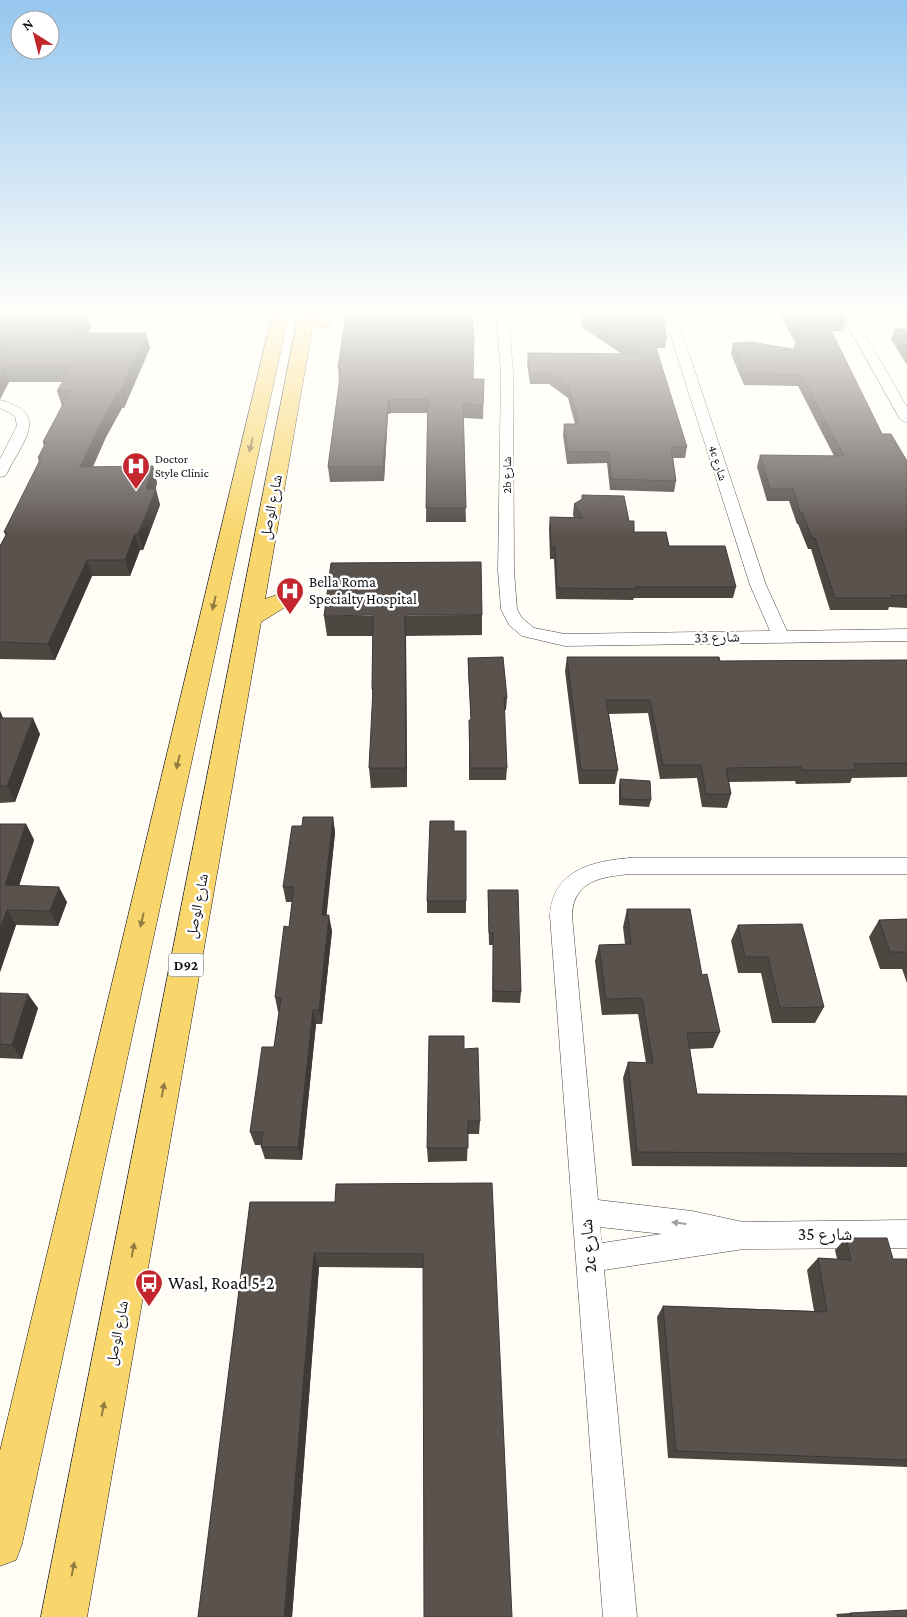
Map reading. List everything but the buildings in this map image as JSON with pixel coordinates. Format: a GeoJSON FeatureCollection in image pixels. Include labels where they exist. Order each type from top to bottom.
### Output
{"type":"FeatureCollection","features":[{"type":"Feature","properties":{"kind":"main road","name":"شارع الوصل"},"geometry":{"type":"LineString","coordinates":[[0,1544],[276,387]]}},
{"type":"Feature","properties":{"kind":"main road","name":"شارع الوصل"},"geometry":{"type":"LineString","coordinates":[[64,1617],[250,618],[283,387]]}},
{"type":"Feature","properties":{"kind":"main road"},"geometry":{"type":"LineString","coordinates":[[250,618],[280,601]]}},
{"type":"Feature","properties":{"kind":"street","name":"2b شارع"},"geometry":{"type":"LineString","coordinates":[[507,387],[506,571],[508,600],[509,609],[515,621],[528,632]]}},
{"type":"Feature","properties":{"kind":"street","name":"4c شارع"},"geometry":{"type":"LineString","coordinates":[[694,387],[758,585],[781,636]]}},
{"type":"Feature","properties":{"kind":"street"},"geometry":{"type":"LineString","coordinates":[[889,387],[907,418]]}},
{"type":"Feature","properties":{"kind":"street"},"geometry":{"type":"LineString","coordinates":[[0,473],[24,426],[24,418],[19,411],[5,405]]}},
{"type":"Feature","properties":{"kind":"street","name":"4c شارع"},"geometry":{"type":"LineString","coordinates":[[758,585],[759,636]]}},
{"type":"Feature","properties":{"kind":"street","name":"شارع 33"},"geometry":{"type":"LineString","coordinates":[[528,632],[565,640],[907,635]]}},
{"type":"Feature","properties":{"kind":"street","name":"2c شارع"},"geometry":{"type":"LineString","coordinates":[[620,1617],[561,926],[563,900],[577,879],[600,869],[630,866],[907,866]]}},
{"type":"Feature","properties":{"kind":"street","name":"شارع 35"},"geometry":{"type":"LineString","coordinates":[[585,1212],[705,1226],[744,1235]]}},
{"type":"Feature","properties":{"kind":"street","name":"شارع 35"},"geometry":{"type":"LineString","coordinates":[[589,1258],[744,1235],[907,1234]]}},
{"type":"Feature","properties":{"kind":"place","name":"Doctor Style Clinic"},"geometry":{"type":"Point","coordinates":[136,490]}},
{"type":"Feature","properties":{"kind":"place","name":"Bella Roma Specialty Hospital"},"geometry":{"type":"Point","coordinates":[290,615]}},
{"type":"Feature","properties":{"kind":"place","name":"Wasl, Road 5-2"},"geometry":{"type":"Point","coordinates":[149,1307]}}]}
